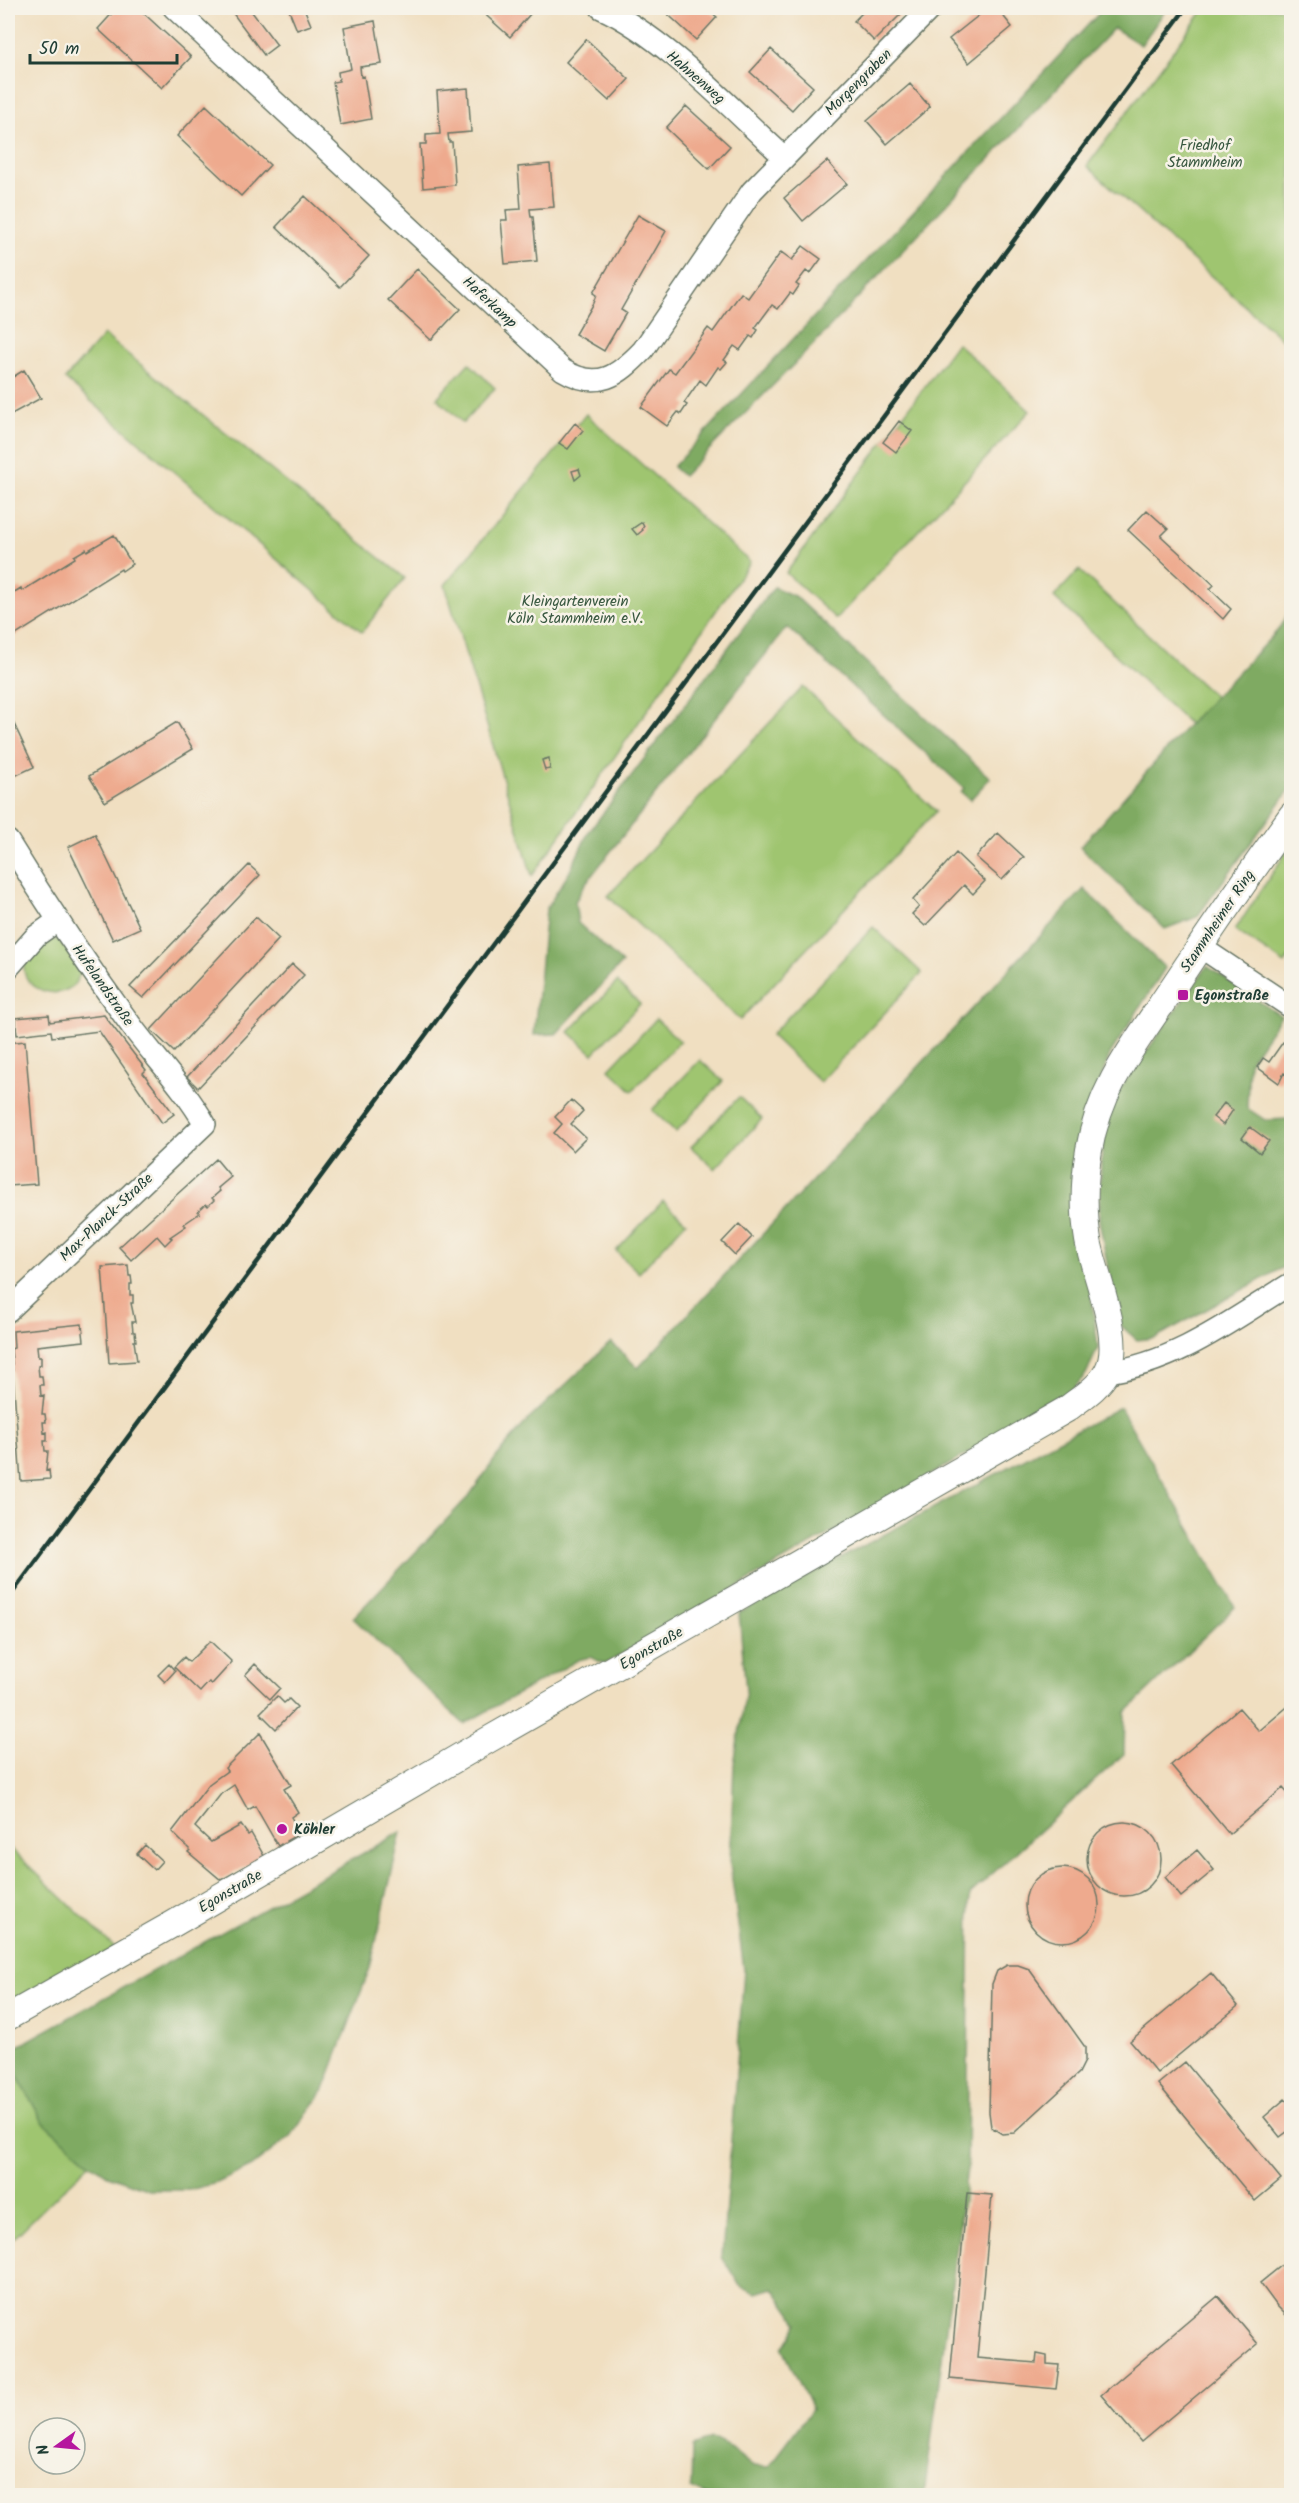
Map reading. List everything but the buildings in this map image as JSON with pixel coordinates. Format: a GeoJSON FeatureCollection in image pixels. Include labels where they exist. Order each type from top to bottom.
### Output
{"type":"FeatureCollection","features":[{"type":"Feature","properties":{"kind":"street","name":"Haferkamp"},"geometry":{"type":"LineString","coordinates":[[174,8],[563,370],[587,381],[613,375],[628,366],[643,350],[752,191],[784,157]]}},
{"type":"Feature","properties":{"kind":"street","name":"Hahnenweg"},"geometry":{"type":"LineString","coordinates":[[601,8],[617,15],[673,56],[784,157]]}},
{"type":"Feature","properties":{"kind":"street","name":"Morgengraben"},"geometry":{"type":"LineString","coordinates":[[784,157],[931,8]]}},
{"type":"Feature","properties":{"kind":"street","name":"Stammheimer Ring"},"geometry":{"type":"LineString","coordinates":[[1107,1372],[1113,1352],[1112,1344],[1088,1240],[1085,1212],[1089,1150],[1104,1094],[1127,1054],[1199,946],[1292,814]]}},
{"type":"Feature","properties":{"kind":"street","name":"Hufelandstraße"},"geometry":{"type":"LineString","coordinates":[[8,841],[57,921],[133,1028],[192,1102],[205,1124]]}},
{"type":"Feature","properties":{"kind":"street"},"geometry":{"type":"LineString","coordinates":[[8,969],[36,936],[57,921]]}},
{"type":"Feature","properties":{"kind":"street"},"geometry":{"type":"LineString","coordinates":[[1199,946],[1292,1008]]}},
{"type":"Feature","properties":{"kind":"street","name":"Max-Planck-Straße"},"geometry":{"type":"LineString","coordinates":[[8,1311],[205,1124]]}},
{"type":"Feature","properties":{"kind":"street"},"geometry":{"type":"LineString","coordinates":[[1107,1372],[1133,1368],[1162,1359],[1195,1343],[1292,1283]]}},
{"type":"Feature","properties":{"kind":"street","name":"Egonstraße"},"geometry":{"type":"LineString","coordinates":[[8,2017],[1067,1409],[1094,1389],[1107,1372]]}},
{"type":"Feature","properties":{"kind":"green space"},"geometry":{"type":"Polygon","coordinates":[[[1104,8],[1167,8],[1141,45],[1114,28],[814,344],[683,476],[673,467],[1104,8]]]}},
{"type":"Feature","properties":{"kind":"green space","name":"Friedhof Stammheim"},"geometry":{"type":"Polygon","coordinates":[[[1205,8],[1239,8],[1246,13],[1252,8],[1291,8],[1291,347],[1087,166],[1205,8]]]}},
{"type":"Feature","properties":{"kind":"green space"},"geometry":{"type":"Polygon","coordinates":[[[104,335],[405,578],[362,632],[65,379],[104,335]]]}},
{"type":"Feature","properties":{"kind":"green space"},"geometry":{"type":"Polygon","coordinates":[[[957,343],[1030,411],[836,619],[786,573],[957,343]]]}},
{"type":"Feature","properties":{"kind":"green space"},"geometry":{"type":"Polygon","coordinates":[[[469,363],[495,388],[463,423],[437,398],[469,363]]]}},
{"type":"Feature","properties":{"kind":"green space","name":"Kleingartenverein Köln Stammheim e.V."},"geometry":{"type":"Polygon","coordinates":[[[586,414],[750,562],[532,876],[445,585],[586,414]]]}},
{"type":"Feature","properties":{"kind":"green space"},"geometry":{"type":"Polygon","coordinates":[[[1079,570],[1215,697],[1189,724],[1054,597],[1079,570]]]}},
{"type":"Feature","properties":{"kind":"green space"},"geometry":{"type":"Polygon","coordinates":[[[774,587],[796,597],[990,778],[970,800],[961,792],[964,788],[787,627],[585,884],[575,902],[578,923],[622,963],[556,1034],[534,1035],[546,909],[569,873],[588,833],[774,587]]]}},
{"type":"Feature","properties":{"kind":"green space"},"geometry":{"type":"Polygon","coordinates":[[[1291,608],[1291,788],[1197,917],[1165,929],[1080,847],[1189,724],[1278,630],[1291,608]]]}},
{"type":"Feature","properties":{"kind":"green space"},"geometry":{"type":"Polygon","coordinates":[[[803,687],[936,811],[740,1020],[608,896],[803,687]]]}},
{"type":"Feature","properties":{"kind":"green space"},"geometry":{"type":"Polygon","coordinates":[[[1291,845],[1291,954],[1285,964],[1235,930],[1291,845]]]}},
{"type":"Feature","properties":{"kind":"green space"},"geometry":{"type":"Polygon","coordinates":[[[1084,889],[1165,968],[1110,1054],[1081,1131],[1092,1300],[1098,1348],[1086,1374],[1067,1396],[605,1664],[590,1657],[578,1660],[464,1724],[353,1618],[469,1496],[500,1452],[527,1421],[611,1342],[638,1368],[1084,889]]]}},
{"type":"Feature","properties":{"kind":"green space"},"geometry":{"type":"Polygon","coordinates":[[[873,927],[922,973],[820,1082],[771,1035],[873,927]]]}},
{"type":"Feature","properties":{"kind":"green space"},"geometry":{"type":"Polygon","coordinates":[[[52,939],[59,940],[81,967],[76,982],[66,990],[54,993],[42,990],[25,976],[25,965],[32,953],[52,939]]]}},
{"type":"Feature","properties":{"kind":"green space"},"geometry":{"type":"Polygon","coordinates":[[[1207,966],[1281,1016],[1249,1062],[1247,1108],[1265,1120],[1291,1119],[1291,1263],[1155,1338],[1137,1340],[1118,1323],[1099,1220],[1101,1162],[1107,1122],[1117,1093],[1207,966]]]}},
{"type":"Feature","properties":{"kind":"green space"},"geometry":{"type":"Polygon","coordinates":[[[617,982],[640,1004],[593,1054],[569,1032],[617,982]]]}},
{"type":"Feature","properties":{"kind":"green space"},"geometry":{"type":"Polygon","coordinates":[[[656,1019],[680,1041],[632,1091],[609,1069],[656,1019]]]}},
{"type":"Feature","properties":{"kind":"green space"},"geometry":{"type":"Polygon","coordinates":[[[700,1060],[723,1081],[676,1132],[652,1110],[700,1060]]]}},
{"type":"Feature","properties":{"kind":"green space"},"geometry":{"type":"Polygon","coordinates":[[[739,1097],[762,1119],[715,1169],[691,1147],[739,1097]]]}},
{"type":"Feature","properties":{"kind":"green space"},"geometry":{"type":"Polygon","coordinates":[[[663,1201],[686,1222],[639,1273],[616,1251],[663,1201]]]}},
{"type":"Feature","properties":{"kind":"green space"},"geometry":{"type":"Polygon","coordinates":[[[1120,1407],[1235,1607],[1125,1713],[1124,1754],[970,1894],[967,2169],[924,2495],[707,2495],[691,2488],[692,2446],[711,2439],[731,2449],[752,2466],[768,2467],[812,2409],[783,2349],[798,2323],[773,2288],[757,2293],[740,2286],[722,2257],[744,1970],[730,1864],[734,1764],[746,1690],[739,1613],[1120,1407]]]}},
{"type":"Feature","properties":{"kind":"green space"},"geometry":{"type":"Polygon","coordinates":[[[401,1832],[370,1968],[324,2090],[291,2136],[252,2166],[217,2183],[189,2190],[149,2190],[108,2175],[90,2163],[43,2122],[8,2059],[8,2052],[401,1832]]]}},
{"type":"Feature","properties":{"kind":"green space"},"geometry":{"type":"Polygon","coordinates":[[[8,1846],[115,1948],[8,2009],[8,1846]]]}},
{"type":"Feature","properties":{"kind":"green space"},"geometry":{"type":"Polygon","coordinates":[[[8,2059],[43,2122],[90,2163],[8,2244],[8,2059]]]}},
{"type":"Feature","properties":{"kind":"railway"},"geometry":{"type":"LineString","coordinates":[[8,1599],[1186,8]]}},
{"type":"Feature","properties":{"kind":"place","name":"Egonstraße"},"geometry":{"type":"Point","coordinates":[1183,995]}},
{"type":"Feature","properties":{"kind":"place","name":"Köhler"},"geometry":{"type":"Point","coordinates":[282,1829]}}]}
